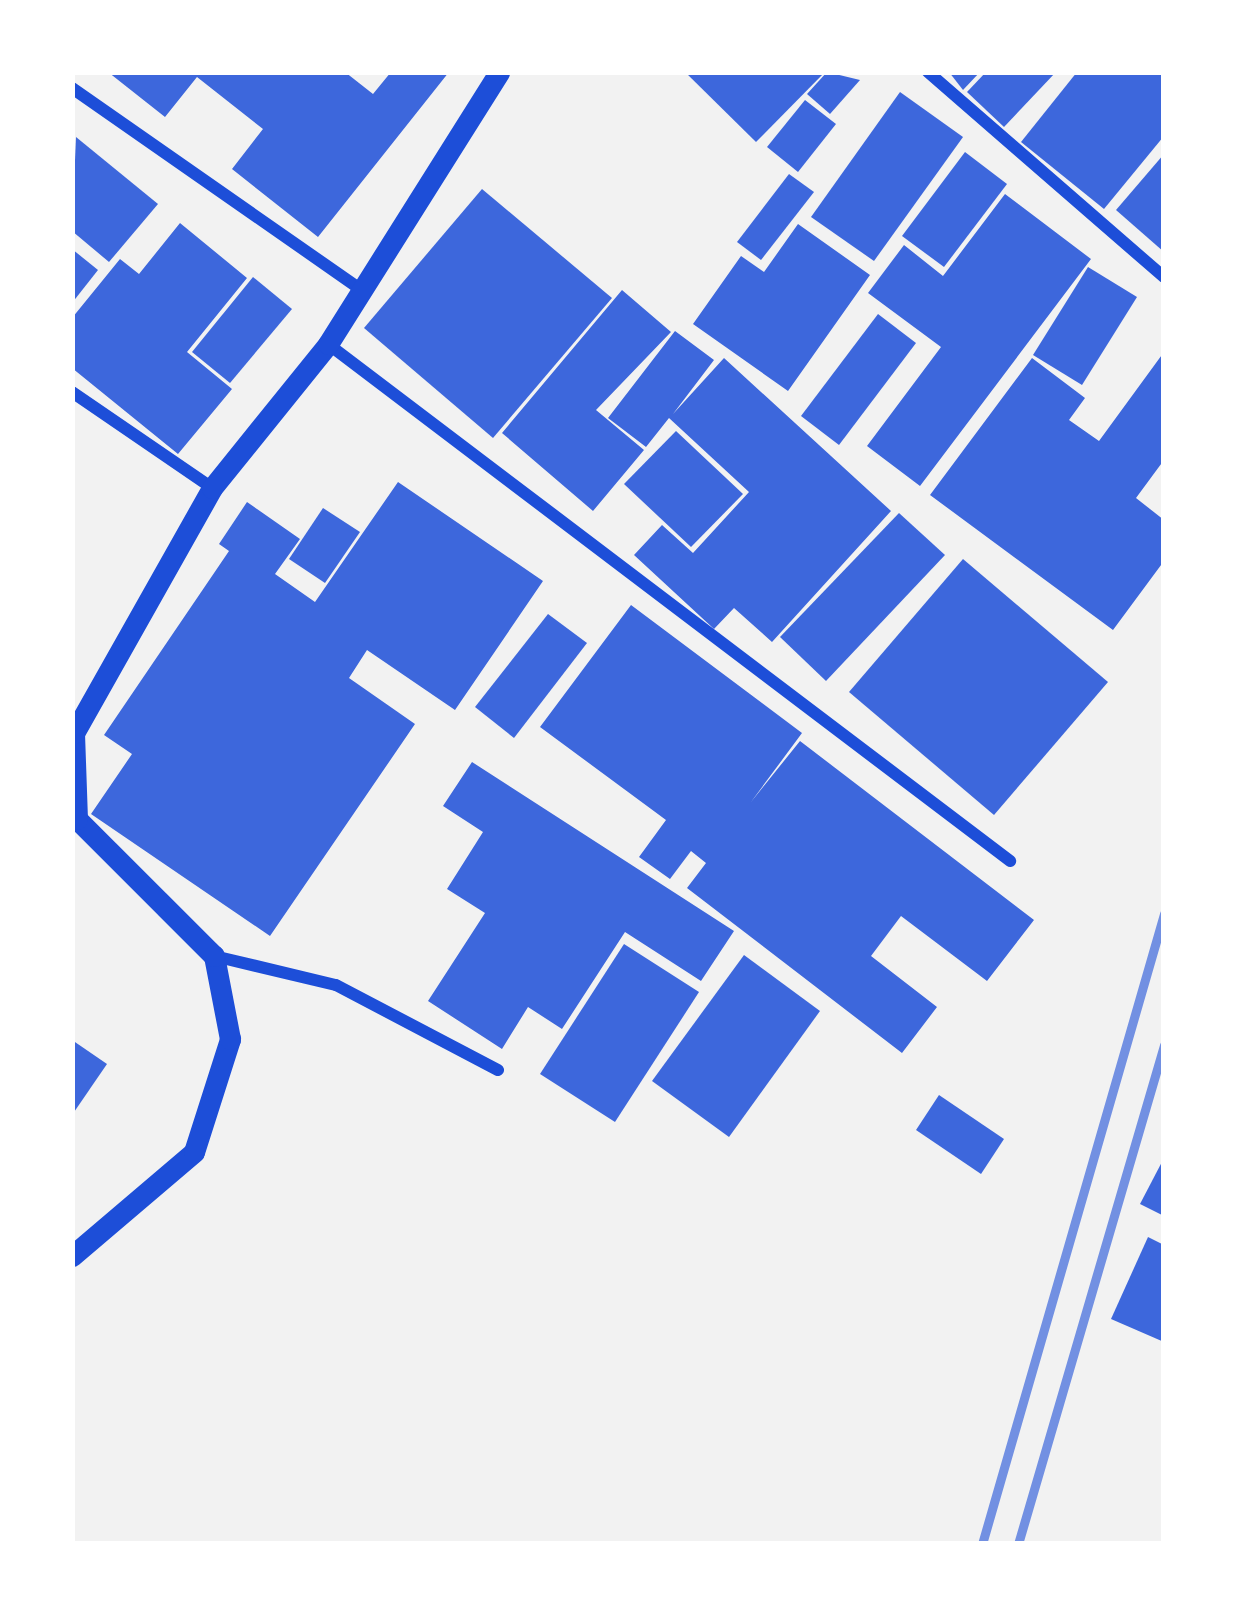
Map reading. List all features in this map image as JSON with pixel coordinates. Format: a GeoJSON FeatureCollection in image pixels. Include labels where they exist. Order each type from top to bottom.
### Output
{"type":"FeatureCollection","features":[{"type":"Feature","properties":{"kind":"street"},"geometry":{"type":"LineString","coordinates":[[498,1070],[336,985],[214,956],[77,819],[74,733],[212,488],[328,344],[499,72]]}},
{"type":"Feature","properties":{"kind":"street"},"geometry":{"type":"LineString","coordinates":[[928,72],[1164,277]]}},
{"type":"Feature","properties":{"kind":"street"},"geometry":{"type":"LineString","coordinates":[[72,88],[362,290]]}},
{"type":"Feature","properties":{"kind":"street"},"geometry":{"type":"LineString","coordinates":[[328,344],[1010,861]]}},
{"type":"Feature","properties":{"kind":"street"},"geometry":{"type":"LineString","coordinates":[[72,392],[212,488]]}},
{"type":"Feature","properties":{"kind":"street"},"geometry":{"type":"LineString","coordinates":[[72,1256],[194,1152],[230,1039],[214,956]]}},
{"type":"Feature","properties":{"kind":"building"},"geometry":{"type":"Polygon","coordinates":[[[108,72],[345,72],[373,94],[391,72],[449,72],[318,237],[232,169],[263,129],[197,77],[165,117],[108,72]]]}},
{"type":"Feature","properties":{"kind":"building"},"geometry":{"type":"Polygon","coordinates":[[[685,72],[825,72],[756,142],[685,72]]]}},
{"type":"Feature","properties":{"kind":"building"},"geometry":{"type":"Polygon","coordinates":[[[827,72],[860,80],[830,114],[807,94],[827,72]]]}},
{"type":"Feature","properties":{"kind":"building"},"geometry":{"type":"Polygon","coordinates":[[[949,72],[980,72],[963,90],[949,72]]]}},
{"type":"Feature","properties":{"kind":"building"},"geometry":{"type":"Polygon","coordinates":[[[986,72],[1056,72],[1004,127],[967,92],[986,72]]]}},
{"type":"Feature","properties":{"kind":"building"},"geometry":{"type":"Polygon","coordinates":[[[1077,72],[1164,72],[1164,136],[1104,209],[1021,142],[1077,72]]]}},
{"type":"Feature","properties":{"kind":"building"},"geometry":{"type":"Polygon","coordinates":[[[900,92],[963,137],[874,261],[811,217],[900,92]]]}},
{"type":"Feature","properties":{"kind":"building"},"geometry":{"type":"Polygon","coordinates":[[[805,100],[836,124],[798,172],[767,147],[805,100]]]}},
{"type":"Feature","properties":{"kind":"building"},"geometry":{"type":"Polygon","coordinates":[[[76,137],[158,204],[109,262],[72,231],[76,137]]]}},
{"type":"Feature","properties":{"kind":"building"},"geometry":{"type":"Polygon","coordinates":[[[965,152],[1007,184],[944,267],[902,236],[965,152]]]}},
{"type":"Feature","properties":{"kind":"building"},"geometry":{"type":"Polygon","coordinates":[[[1164,154],[1164,252],[1116,210],[1164,154]]]}},
{"type":"Feature","properties":{"kind":"building"},"geometry":{"type":"Polygon","coordinates":[[[789,174],[814,192],[761,260],[737,242],[789,174]]]}},
{"type":"Feature","properties":{"kind":"building"},"geometry":{"type":"Polygon","coordinates":[[[482,189],[612,298],[493,438],[364,328],[482,189]]]}},
{"type":"Feature","properties":{"kind":"building"},"geometry":{"type":"Polygon","coordinates":[[[1005,194],[1091,259],[920,486],[867,446],[941,347],[868,293],[904,245],[943,276],[1005,194]]]}},
{"type":"Feature","properties":{"kind":"building"},"geometry":{"type":"Polygon","coordinates":[[[180,223],[247,278],[187,352],[232,389],[178,454],[72,368],[72,318],[120,259],[139,274],[180,223]]]}},
{"type":"Feature","properties":{"kind":"building"},"geometry":{"type":"Polygon","coordinates":[[[798,224],[870,275],[788,391],[693,324],[741,256],[764,272],[798,224]]]}},
{"type":"Feature","properties":{"kind":"building"},"geometry":{"type":"Polygon","coordinates":[[[72,249],[98,270],[72,303],[72,249]]]}},
{"type":"Feature","properties":{"kind":"building"},"geometry":{"type":"Polygon","coordinates":[[[1088,267],[1137,297],[1082,385],[1033,355],[1088,267]]]}},
{"type":"Feature","properties":{"kind":"building"},"geometry":{"type":"Polygon","coordinates":[[[253,277],[292,309],[230,383],[192,352],[253,277]]]}},
{"type":"Feature","properties":{"kind":"building"},"geometry":{"type":"Polygon","coordinates":[[[622,290],[671,332],[596,410],[644,450],[593,511],[502,433],[622,290]]]}},
{"type":"Feature","properties":{"kind":"building"},"geometry":{"type":"Polygon","coordinates":[[[878,314],[916,343],[839,445],[801,416],[878,314]]]}},
{"type":"Feature","properties":{"kind":"building"},"geometry":{"type":"Polygon","coordinates":[[[675,331],[714,360],[673,414],[724,358],[891,511],[772,642],[734,608],[714,629],[634,555],[662,525],[693,553],[749,492],[669,418],[646,447],[608,418],[675,331]]]}},
{"type":"Feature","properties":{"kind":"building"},"geometry":{"type":"Polygon","coordinates":[[[1164,352],[1164,460],[1136,498],[1164,520],[1164,561],[1113,630],[930,495],[1032,358],[1085,398],[1069,420],[1099,441],[1164,352]]]}},
{"type":"Feature","properties":{"kind":"building"},"geometry":{"type":"Polygon","coordinates":[[[676,431],[743,494],[691,547],[624,484],[676,431]]]}},
{"type":"Feature","properties":{"kind":"building"},"geometry":{"type":"Polygon","coordinates":[[[398,482],[543,581],[455,710],[367,650],[349,678],[415,724],[270,936],[91,814],[132,754],[104,735],[229,551],[219,544],[247,502],[300,539],[275,574],[315,602],[398,482]]]}},
{"type":"Feature","properties":{"kind":"building"},"geometry":{"type":"Polygon","coordinates":[[[323,508],[360,532],[325,583],[289,559],[323,508]]]}},
{"type":"Feature","properties":{"kind":"building"},"geometry":{"type":"Polygon","coordinates":[[[899,513],[945,555],[826,681],[780,637],[899,513]]]}},
{"type":"Feature","properties":{"kind":"building"},"geometry":{"type":"Polygon","coordinates":[[[963,559],[1108,682],[994,815],[849,692],[963,559]]]}},
{"type":"Feature","properties":{"kind":"building"},"geometry":{"type":"Polygon","coordinates":[[[631,605],[802,733],[751,802],[800,741],[1034,920],[987,981],[901,916],[871,956],[937,1007],[902,1053],[687,888],[706,863],[691,851],[670,879],[639,857],[666,820],[540,727],[631,605]]]}},
{"type":"Feature","properties":{"kind":"building"},"geometry":{"type":"Polygon","coordinates":[[[548,614],[587,643],[514,738],[475,707],[548,614]]]}},
{"type":"Feature","properties":{"kind":"building"},"geometry":{"type":"Polygon","coordinates":[[[472,762],[734,931],[701,981],[625,932],[562,1029],[528,1007],[502,1049],[428,1001],[485,913],[447,889],[483,832],[443,806],[472,762]]]}},
{"type":"Feature","properties":{"kind":"building"},"geometry":{"type":"Polygon","coordinates":[[[624,944],[699,992],[615,1122],[540,1074],[624,944]]]}},
{"type":"Feature","properties":{"kind":"building"},"geometry":{"type":"Polygon","coordinates":[[[744,955],[820,1011],[729,1137],[652,1081],[744,955]]]}},
{"type":"Feature","properties":{"kind":"building"},"geometry":{"type":"Polygon","coordinates":[[[72,1040],[107,1064],[72,1115],[72,1040]]]}},
{"type":"Feature","properties":{"kind":"building"},"geometry":{"type":"Polygon","coordinates":[[[939,1095],[1004,1139],[981,1174],[916,1130],[939,1095]]]}},
{"type":"Feature","properties":{"kind":"building"},"geometry":{"type":"Polygon","coordinates":[[[1164,1158],[1164,1216],[1140,1204],[1164,1158]]]}},
{"type":"Feature","properties":{"kind":"building"},"geometry":{"type":"Polygon","coordinates":[[[1148,1237],[1164,1245],[1164,1342],[1111,1319],[1148,1237]]]}},
{"type":"Feature","properties":{"kind":"railway"},"geometry":{"type":"LineString","coordinates":[[982,1544],[1164,914]]}},
{"type":"Feature","properties":{"kind":"railway"},"geometry":{"type":"LineString","coordinates":[[1018,1544],[1164,1045]]}}]}
